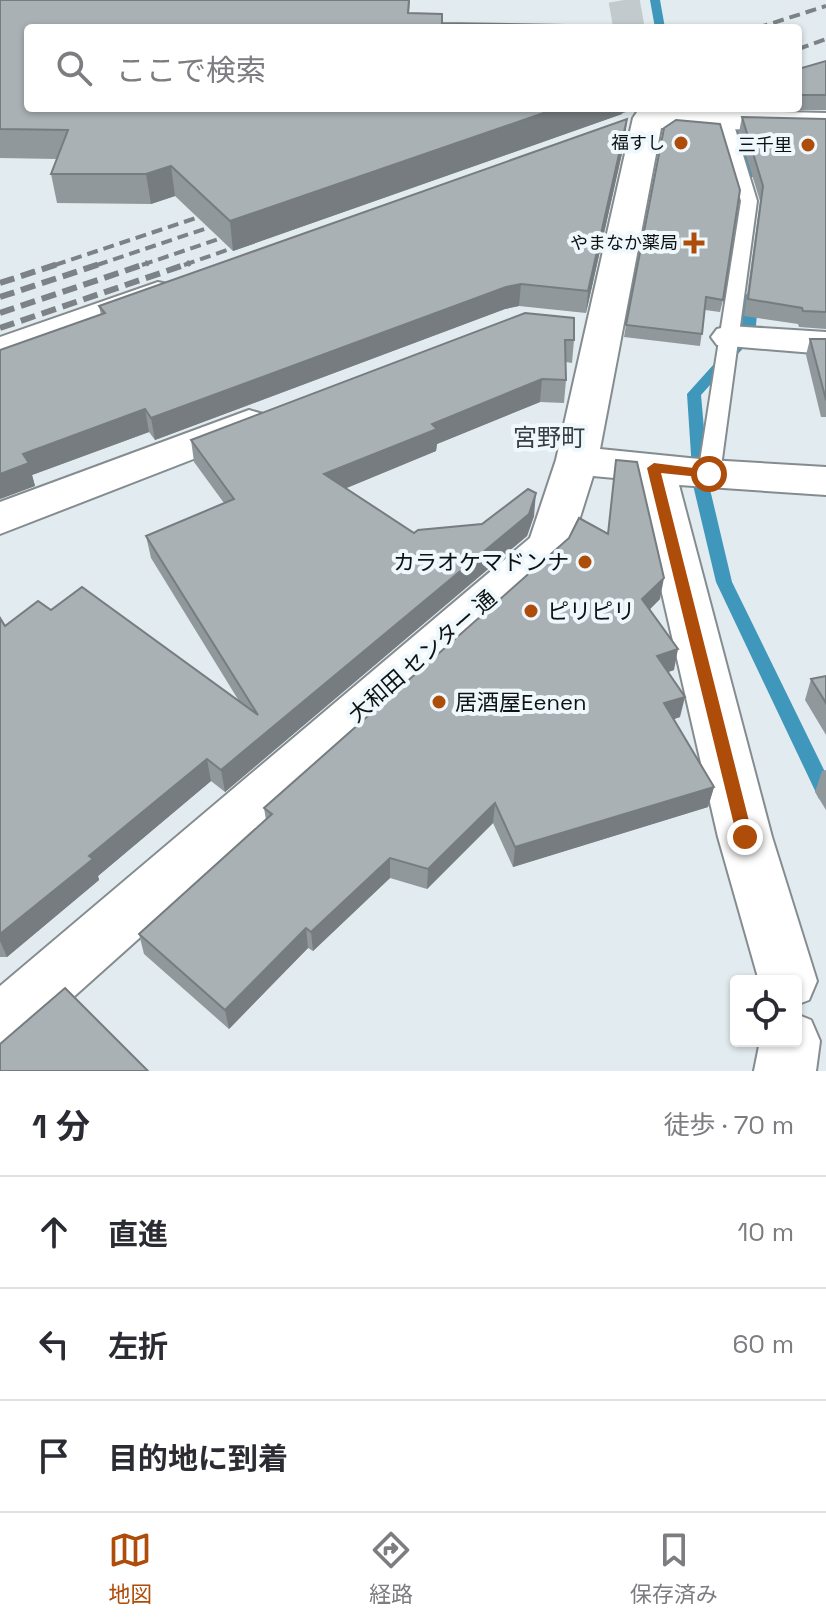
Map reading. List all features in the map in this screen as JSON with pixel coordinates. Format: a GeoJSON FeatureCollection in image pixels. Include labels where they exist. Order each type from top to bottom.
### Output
{"type":"FeatureCollection","features":[{"type":"Feature","properties":{"kind":"street"},"geometry":{"type":"LineString","coordinates":[[647,116],[725,122],[826,122]]}},
{"type":"Feature","properties":{"kind":"street","name":"大和田 センター 通"},"geometry":{"type":"LineString","coordinates":[[9,1008],[549,546],[577,460],[583,327],[647,116]]}},
{"type":"Feature","properties":{"kind":"street"},"geometry":{"type":"LineString","coordinates":[[0,350],[181,285]]}},
{"type":"Feature","properties":{"kind":"street"},"geometry":{"type":"LineString","coordinates":[[730,337],[826,343]]}},
{"type":"Feature","properties":{"kind":"street"},"geometry":{"type":"LineString","coordinates":[[0,519],[282,411]]}},
{"type":"Feature","properties":{"kind":"street"},"geometry":{"type":"LineString","coordinates":[[577,460],[709,474],[826,481]]}},
{"type":"Feature","properties":{"kind":"street"},"geometry":{"type":"LineString","coordinates":[[654,468],[745,837],[786,975]]}},
{"type":"Feature","properties":{"kind":"street"},"geometry":{"type":"LineString","coordinates":[[785,1071],[789,1047]]}},
{"type":"Feature","properties":{"kind":"lane"},"geometry":{"type":"LineString","coordinates":[[709,474],[749,201],[725,122]]}},
{"type":"Feature","properties":{"kind":"building"},"geometry":{"type":"Polygon","coordinates":[[[0,0],[409,0],[408,13],[442,14],[442,23],[504,24],[24,24],[24,112],[546,112],[230,221],[171,166],[146,174],[51,174],[68,130],[0,129],[0,0]]]}},
{"type":"Feature","properties":{"kind":"building"},"geometry":{"type":"Polygon","coordinates":[[[826,61],[826,95],[802,95],[802,68],[826,61]]]}},
{"type":"Feature","properties":{"kind":"building"},"geometry":{"type":"Polygon","coordinates":[[[742,117],[826,119],[826,312],[803,311],[802,308],[748,299],[763,186],[742,117]]]}},
{"type":"Feature","properties":{"kind":"building"},"geometry":{"type":"Polygon","coordinates":[[[627,119],[588,291],[521,284],[506,287],[151,418],[145,409],[23,454],[29,463],[0,474],[0,350],[105,313],[99,306],[627,119]]]}},
{"type":"Feature","properties":{"kind":"building"},"geometry":{"type":"Polygon","coordinates":[[[676,120],[720,124],[740,190],[723,300],[706,297],[702,334],[626,325],[664,128],[676,120]]]}},
{"type":"Feature","properties":{"kind":"building"},"geometry":{"type":"Polygon","coordinates":[[[525,313],[574,318],[574,340],[565,340],[566,380],[542,379],[432,424],[437,429],[324,474],[414,533],[418,530],[482,524],[528,489],[536,493],[529,514],[221,770],[207,759],[89,856],[93,859],[0,934],[0,618],[5,626],[38,601],[51,610],[82,587],[258,715],[146,536],[234,499],[191,440],[525,313]]]}},
{"type":"Feature","properties":{"kind":"building"},"geometry":{"type":"Polygon","coordinates":[[[810,339],[826,339],[826,400],[810,339]]]}},
{"type":"Feature","properties":{"kind":"building"},"geometry":{"type":"Polygon","coordinates":[[[616,460],[637,462],[664,578],[642,599],[678,649],[657,656],[685,697],[664,703],[714,787],[515,847],[495,803],[428,869],[390,858],[311,932],[306,928],[225,1010],[139,934],[272,814],[264,808],[569,538],[579,518],[608,534],[616,460]]]}},
{"type":"Feature","properties":{"kind":"building"},"geometry":{"type":"Polygon","coordinates":[[[826,676],[826,703],[811,679],[826,676]]]}},
{"type":"Feature","properties":{"kind":"building"},"geometry":{"type":"Polygon","coordinates":[[[65,988],[148,1071],[0,1071],[0,1044],[65,988]]]}},
{"type":"Feature","properties":{"kind":"waterway"},"geometry":{"type":"LineString","coordinates":[[655,0],[659,24]]}},
{"type":"Feature","properties":{"kind":"waterway"},"geometry":{"type":"LineString","coordinates":[[724,112],[755,175]]}},
{"type":"Feature","properties":{"kind":"waterway"},"geometry":{"type":"LineString","coordinates":[[752,295],[748,335],[694,394],[701,485],[724,582],[826,793]]}},
{"type":"Feature","properties":{"kind":"tunnel"},"geometry":{"type":"LineString","coordinates":[[624,0],[628,24]]}},
{"type":"Feature","properties":{"kind":"railway"},"geometry":{"type":"LineString","coordinates":[[770,24],[826,6]]}},
{"type":"Feature","properties":{"kind":"railway"},"geometry":{"type":"LineString","coordinates":[[802,48],[826,39]]}},
{"type":"Feature","properties":{"kind":"railway"},"geometry":{"type":"LineString","coordinates":[[601,119],[620,112]]}},
{"type":"Feature","properties":{"kind":"railway"},"geometry":{"type":"LineString","coordinates":[[61,263],[220,210]]}},
{"type":"Feature","properties":{"kind":"railway"},"geometry":{"type":"LineString","coordinates":[[100,264],[228,221]]}},
{"type":"Feature","properties":{"kind":"railway"},"geometry":{"type":"LineString","coordinates":[[142,265],[242,231]]}},
{"type":"Feature","properties":{"kind":"railway"},"geometry":{"type":"LineString","coordinates":[[184,265],[250,242]]}},
{"type":"Feature","properties":{"kind":"railway"},"geometry":{"type":"LineString","coordinates":[[0,283],[61,263]]}},
{"type":"Feature","properties":{"kind":"railway"},"geometry":{"type":"LineString","coordinates":[[55,265],[61,263]]}},
{"type":"Feature","properties":{"kind":"railway"},"geometry":{"type":"LineString","coordinates":[[0,313],[148,263]]}},
{"type":"Feature","properties":{"kind":"railway"},"geometry":{"type":"LineString","coordinates":[[0,328],[190,263]]}},
{"type":"Feature","properties":{"kind":"railway"},"geometry":{"type":"LineString","coordinates":[[0,297],[100,264]]}},
{"type":"Feature","properties":{"kind":"place","name":"福すし"},"geometry":{"type":"Point","coordinates":[681,143]}},
{"type":"Feature","properties":{"kind":"place","name":"三千里"},"geometry":{"type":"Point","coordinates":[808,145]}},
{"type":"Feature","properties":{"kind":"place","name":"やまなか薬局"},"geometry":{"type":"Point","coordinates":[694,243]}},
{"type":"Feature","properties":{"kind":"place","name":"カラオケマドンナ"},"geometry":{"type":"Point","coordinates":[585,562]}},
{"type":"Feature","properties":{"kind":"place","name":"ピリピリ"},"geometry":{"type":"Point","coordinates":[531,611]}},
{"type":"Feature","properties":{"kind":"place","name":"居酒屋Eenen"},"geometry":{"type":"Point","coordinates":[439,702]}},
{"type":"Feature","properties":{"kind":"district","name":"宮野町"},"geometry":{"type":"Point","coordinates":[549,438]}},
{"type":"Feature","properties":{"kind":"route"},"geometry":{"type":"LineString","coordinates":[[709,474],[654,468],[745,837]]}}]}
